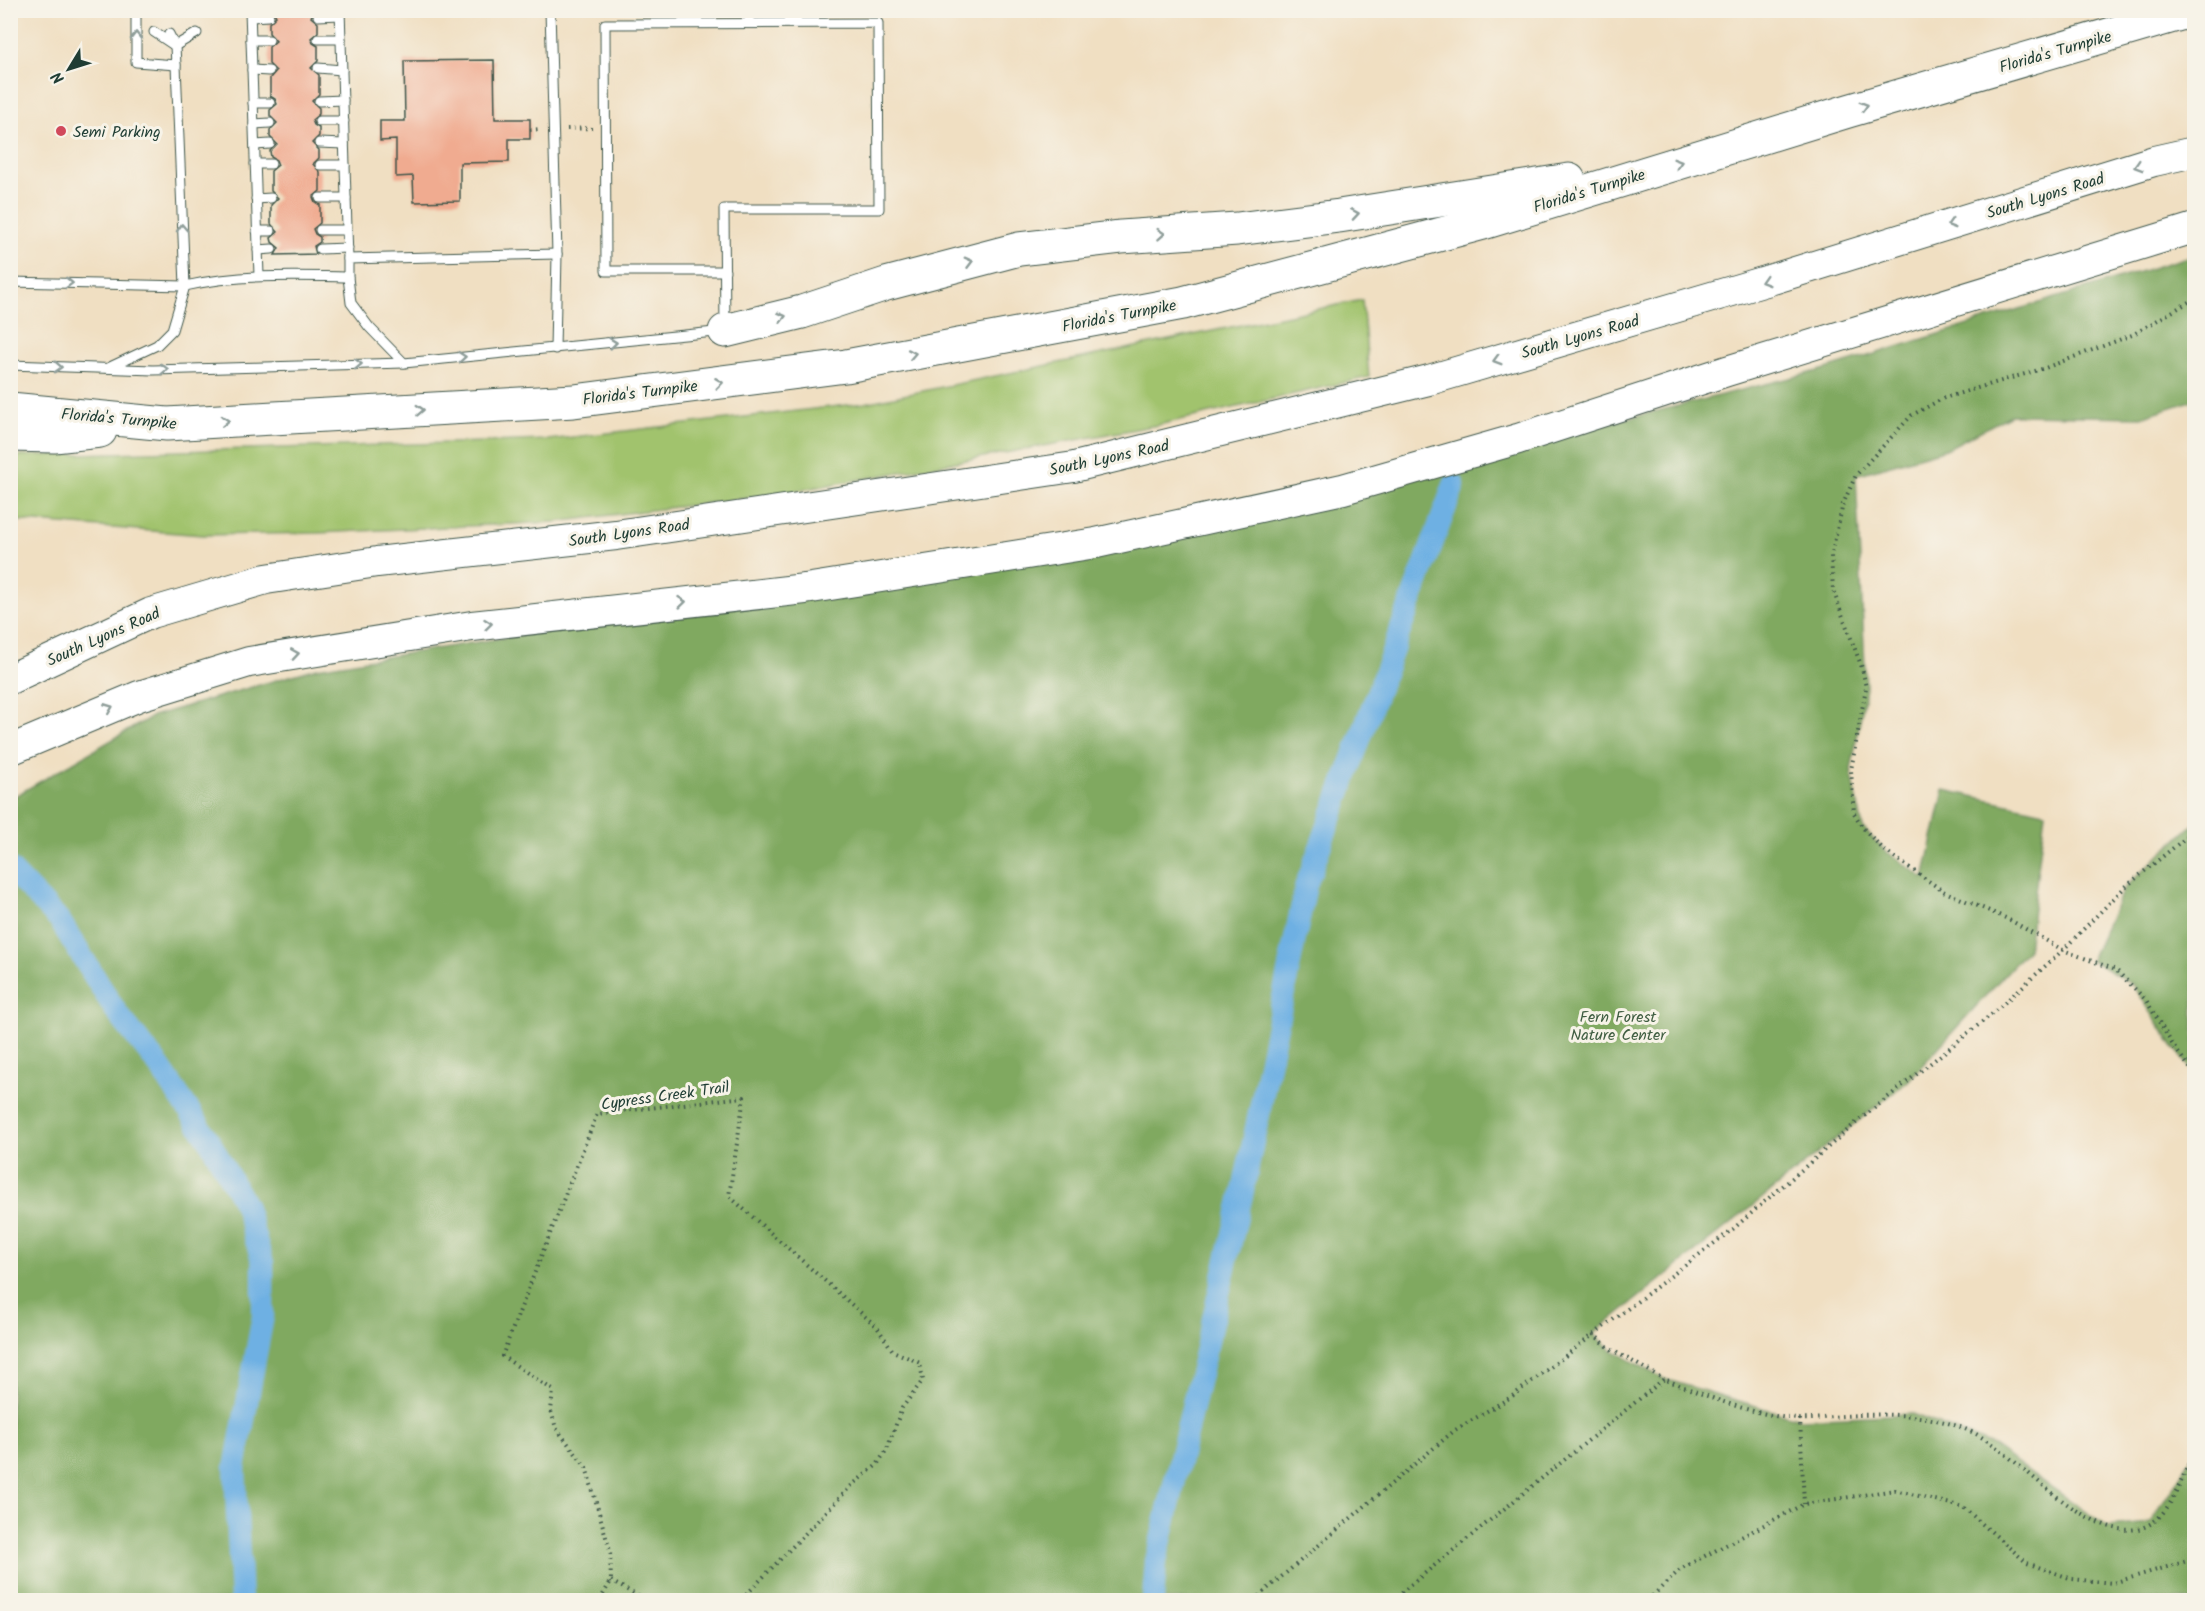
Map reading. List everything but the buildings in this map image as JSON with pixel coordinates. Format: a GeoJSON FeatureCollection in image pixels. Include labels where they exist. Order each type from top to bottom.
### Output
{"type":"FeatureCollection","features":[{"type":"Feature","properties":{"kind":"highway","name":"Florida's Turnpike"},"geometry":{"type":"LineString","coordinates":[[10,409],[167,424],[574,401],[846,366],[1183,303],[1483,223],[1848,111],[2194,10]]}},
{"type":"Feature","properties":{"kind":"highway"},"geometry":{"type":"LineString","coordinates":[[725,331],[802,312],[886,284],[1019,249],[1271,225],[1567,180],[1622,181]]}},
{"type":"Feature","properties":{"kind":"highway"},"geometry":{"type":"LineString","coordinates":[[10,435],[54,436],[167,424]]}},
{"type":"Feature","properties":{"kind":"main road","name":"South Lyons Road"},"geometry":{"type":"LineString","coordinates":[[10,679],[152,613],[266,579],[376,562],[616,535],[1085,464],[1429,380],[1766,281],[2154,161],[2194,152]]}},
{"type":"Feature","properties":{"kind":"main road"},"geometry":{"type":"LineString","coordinates":[[10,750],[139,696],[249,662],[472,626],[805,589],[1072,547],[1343,489],[1518,439],[1727,371],[2194,228]]}},
{"type":"Feature","properties":{"kind":"lane"},"geometry":{"type":"LineString","coordinates":[[136,10],[136,62],[176,65]]}},
{"type":"Feature","properties":{"kind":"lane"},"geometry":{"type":"LineString","coordinates":[[550,10],[557,254],[555,349]]}},
{"type":"Feature","properties":{"kind":"lane"},"geometry":{"type":"LineString","coordinates":[[749,10],[749,23]]}},
{"type":"Feature","properties":{"kind":"lane"},"geometry":{"type":"LineString","coordinates":[[318,16],[340,13],[348,277],[351,303],[369,327],[404,363]]}},
{"type":"Feature","properties":{"kind":"lane"},"geometry":{"type":"LineString","coordinates":[[259,276],[251,14],[268,16]]}},
{"type":"Feature","properties":{"kind":"lane"},"geometry":{"type":"LineString","coordinates":[[10,365],[105,369],[404,363],[725,331],[725,270],[724,209],[879,209],[878,23],[605,24],[606,270],[725,270]]}},
{"type":"Feature","properties":{"kind":"lane"},"geometry":{"type":"LineString","coordinates":[[154,32],[175,46]]}},
{"type":"Feature","properties":{"kind":"lane"},"geometry":{"type":"LineString","coordinates":[[105,369],[157,345],[165,338],[172,330],[185,286],[175,46],[170,33]]}},
{"type":"Feature","properties":{"kind":"lane"},"geometry":{"type":"LineString","coordinates":[[175,46],[197,33]]}},
{"type":"Feature","properties":{"kind":"lane"},"geometry":{"type":"LineString","coordinates":[[175,46],[183,34]]}},
{"type":"Feature","properties":{"kind":"lane"},"geometry":{"type":"LineString","coordinates":[[318,39],[341,39]]}},
{"type":"Feature","properties":{"kind":"lane"},"geometry":{"type":"LineString","coordinates":[[251,40],[269,40]]}},
{"type":"Feature","properties":{"kind":"lane"},"geometry":{"type":"LineString","coordinates":[[318,68],[342,70]]}},
{"type":"Feature","properties":{"kind":"lane"},"geometry":{"type":"LineString","coordinates":[[252,70],[269,70]]}},
{"type":"Feature","properties":{"kind":"lane"},"geometry":{"type":"LineString","coordinates":[[319,101],[343,100]]}},
{"type":"Feature","properties":{"kind":"lane"},"geometry":{"type":"LineString","coordinates":[[253,103],[270,103]]}},
{"type":"Feature","properties":{"kind":"lane"},"geometry":{"type":"LineString","coordinates":[[319,121],[344,121]]}},
{"type":"Feature","properties":{"kind":"lane"},"geometry":{"type":"LineString","coordinates":[[254,124],[270,123]]}},
{"type":"Feature","properties":{"kind":"lane"},"geometry":{"type":"LineString","coordinates":[[319,143],[344,144]]}},
{"type":"Feature","properties":{"kind":"lane"},"geometry":{"type":"LineString","coordinates":[[255,145],[270,144]]}},
{"type":"Feature","properties":{"kind":"lane"},"geometry":{"type":"LineString","coordinates":[[255,164],[271,164]]}},
{"type":"Feature","properties":{"kind":"lane"},"geometry":{"type":"LineString","coordinates":[[320,165],[345,165]]}},
{"type":"Feature","properties":{"kind":"lane"},"geometry":{"type":"LineString","coordinates":[[256,199],[271,198]]}},
{"type":"Feature","properties":{"kind":"lane"},"geometry":{"type":"LineString","coordinates":[[320,198],[346,198]]}},
{"type":"Feature","properties":{"kind":"lane"},"geometry":{"type":"LineString","coordinates":[[320,230],[347,230]]}},
{"type":"Feature","properties":{"kind":"lane"},"geometry":{"type":"LineString","coordinates":[[257,231],[271,231]]}},
{"type":"Feature","properties":{"kind":"lane"},"geometry":{"type":"LineString","coordinates":[[321,249],[348,248]]}},
{"type":"Feature","properties":{"kind":"lane"},"geometry":{"type":"LineString","coordinates":[[258,250],[272,249]]}},
{"type":"Feature","properties":{"kind":"lane"},"geometry":{"type":"LineString","coordinates":[[348,259],[557,254]]}},
{"type":"Feature","properties":{"kind":"lane"},"geometry":{"type":"LineString","coordinates":[[10,282],[185,286],[211,280],[259,276],[348,277]]}},
{"type":"Feature","properties":{"kind":"path"},"geometry":{"type":"LineString","coordinates":[[2194,299],[2132,335],[2045,368],[1944,398],[1912,415],[1856,475],[1843,504],[1831,556],[1833,590],[1862,668],[1866,688],[1851,770],[1854,813],[1884,850],[1943,891],[2007,919],[2063,950],[2116,970],[2146,1000],[2174,1047],[2194,1073]]}},
{"type":"Feature","properties":{"kind":"path"},"geometry":{"type":"LineString","coordinates":[[1254,1600],[1455,1430],[1511,1397],[1733,1229],[1857,1122],[1992,1014],[2063,950],[2124,888],[2194,831]]}},
{"type":"Feature","properties":{"kind":"path","name":"Cypress Creek Trail"},"geometry":{"type":"LineString","coordinates":[[611,1581],[610,1551],[586,1467],[555,1428],[551,1411],[553,1390],[502,1356],[597,1114],[744,1097],[729,1196],[877,1327],[893,1351],[920,1363],[922,1380],[902,1408],[887,1449],[877,1465],[852,1485],[741,1600]]}},
{"type":"Feature","properties":{"kind":"path"},"geometry":{"type":"LineString","coordinates":[[1593,1334],[1612,1350],[1664,1379],[1720,1401],[1765,1415],[1800,1419],[1912,1414],[1945,1422],[1977,1435],[2079,1512],[2108,1527],[2136,1529],[2164,1511],[2194,1452]]}},
{"type":"Feature","properties":{"kind":"path"},"geometry":{"type":"LineString","coordinates":[[1392,1600],[1664,1379]]}},
{"type":"Feature","properties":{"kind":"path"},"geometry":{"type":"LineString","coordinates":[[1800,1419],[1804,1504]]}},
{"type":"Feature","properties":{"kind":"path"},"geometry":{"type":"LineString","coordinates":[[1648,1600],[1682,1568],[1804,1504],[1895,1490],[1963,1507],[2027,1563],[2072,1579],[2113,1583],[2194,1559]]}},
{"type":"Feature","properties":{"kind":"path"},"geometry":{"type":"LineString","coordinates":[[600,1600],[611,1581],[645,1600]]}},
{"type":"Feature","properties":{"kind":"green space","name":"Fern Forest Nature Center"},"geometry":{"type":"Polygon","coordinates":[[[2194,255],[2194,400],[2141,417],[2011,415],[1946,449],[1856,475],[1866,688],[1851,770],[1863,828],[1884,850],[1924,878],[1944,790],[2045,812],[2028,949],[1908,1081],[1593,1334],[1612,1350],[1664,1379],[1800,1419],[1912,1414],[1990,1444],[2108,1527],[2150,1523],[2194,1454],[2194,1600],[11,1600],[10,799],[153,716],[317,668],[805,589],[1343,489],[1826,369],[2194,255]]]}},
{"type":"Feature","properties":{"kind":"green space"},"geometry":{"type":"Polygon","coordinates":[[[1362,300],[1369,377],[1158,425],[773,495],[555,522],[317,533],[203,535],[11,520],[11,456],[548,440],[865,403],[1362,300]]]}},
{"type":"Feature","properties":{"kind":"green space"},"geometry":{"type":"Polygon","coordinates":[[[2194,824],[2194,1073],[2133,985],[2091,960],[2124,888],[2194,824]]]}},
{"type":"Feature","properties":{"kind":"waterway"},"geometry":{"type":"LineString","coordinates":[[1153,1600],[1156,1561],[1243,1191],[1306,885],[1454,485]]}},
{"type":"Feature","properties":{"kind":"waterway"},"geometry":{"type":"LineString","coordinates":[[10,869],[60,921],[117,1013],[159,1066],[209,1140],[245,1205],[263,1263],[263,1316],[235,1468],[241,1600]]}},
{"type":"Feature","properties":{"kind":"place","name":"Semi Parking"},"geometry":{"type":"Point","coordinates":[61,131]}}]}
